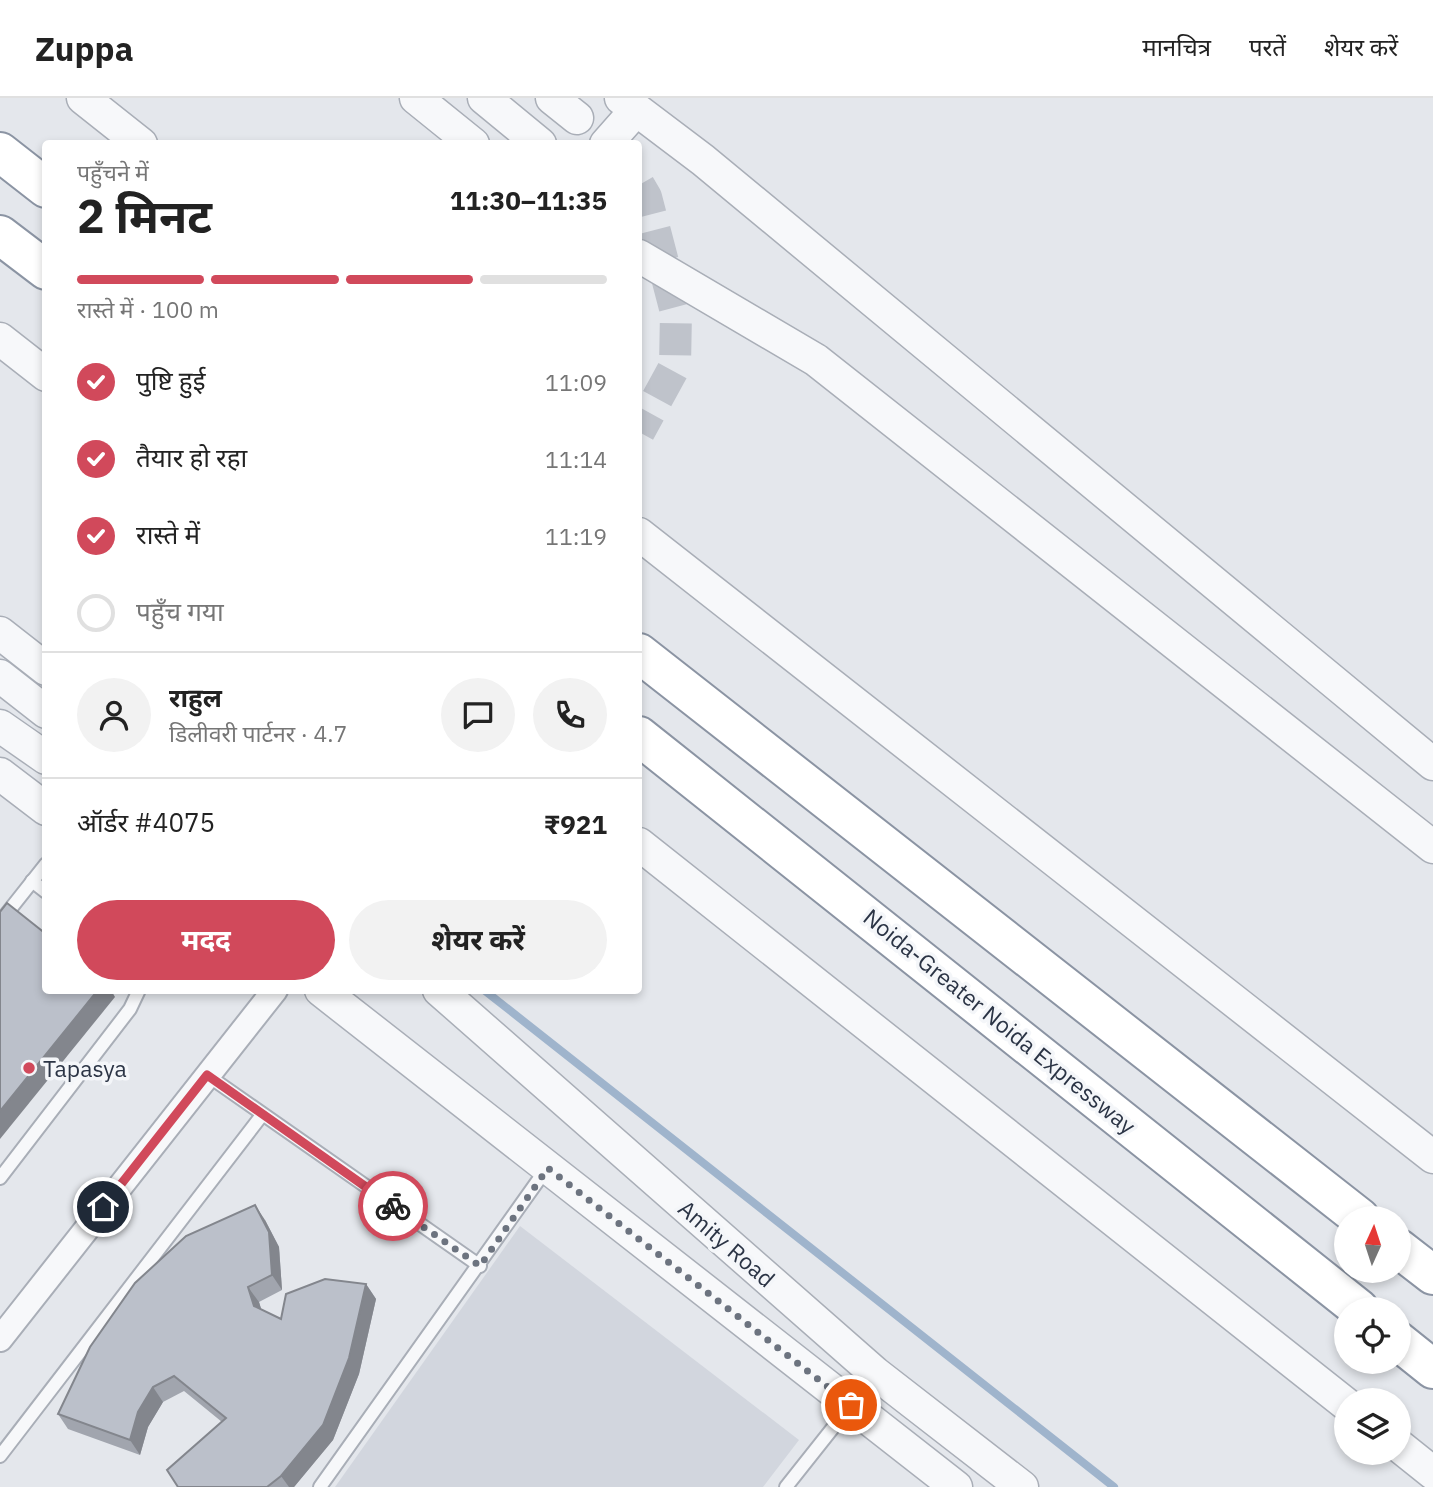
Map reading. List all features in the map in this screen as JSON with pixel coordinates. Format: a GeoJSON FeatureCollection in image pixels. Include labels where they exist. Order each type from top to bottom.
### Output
{"type":"FeatureCollection","features":[{"type":"Feature","properties":{"kind":"highway"},"geometry":{"type":"LineString","coordinates":[[0,152],[42,185]]}},
{"type":"Feature","properties":{"kind":"highway"},"geometry":{"type":"LineString","coordinates":[[0,235],[42,267]]}},
{"type":"Feature","properties":{"kind":"highway"},"geometry":{"type":"LineString","coordinates":[[642,655],[1345,1206]]}},
{"type":"Feature","properties":{"kind":"highway","name":"Noida-Greater Noida Expressway"},"geometry":{"type":"LineString","coordinates":[[642,738],[1344,1297]]}},
{"type":"Feature","properties":{"kind":"highway"},"geometry":{"type":"LineString","coordinates":[[1411,1258],[1433,1275]]}},
{"type":"Feature","properties":{"kind":"highway"},"geometry":{"type":"LineString","coordinates":[[1411,1351],[1433,1368]]}},
{"type":"Feature","properties":{"kind":"street"},"geometry":{"type":"LineString","coordinates":[[83,98],[136,140]]}},
{"type":"Feature","properties":{"kind":"street"},"geometry":{"type":"LineString","coordinates":[[416,98],[468,140]]}},
{"type":"Feature","properties":{"kind":"street"},"geometry":{"type":"LineString","coordinates":[[484,98],[535,140]]}},
{"type":"Feature","properties":{"kind":"street"},"geometry":{"type":"LineString","coordinates":[[552,98],[577,118]]}},
{"type":"Feature","properties":{"kind":"street"},"geometry":{"type":"LineString","coordinates":[[608,140],[629,104],[703,160],[1433,764]]}},
{"type":"Feature","properties":{"kind":"street"},"geometry":{"type":"LineString","coordinates":[[642,258],[816,360],[1433,847]]}},
{"type":"Feature","properties":{"kind":"street"},"geometry":{"type":"LineString","coordinates":[[0,339],[42,372]]}},
{"type":"Feature","properties":{"kind":"street"},"geometry":{"type":"LineString","coordinates":[[642,536],[1433,1157]]}},
{"type":"Feature","properties":{"kind":"street"},"geometry":{"type":"LineString","coordinates":[[0,633],[42,665]]}},
{"type":"Feature","properties":{"kind":"street"},"geometry":{"type":"LineString","coordinates":[[0,676],[42,709]]}},
{"type":"Feature","properties":{"kind":"street"},"geometry":{"type":"LineString","coordinates":[[0,726],[42,755]]}},
{"type":"Feature","properties":{"kind":"street"},"geometry":{"type":"LineString","coordinates":[[0,774],[42,805]]}},
{"type":"Feature","properties":{"kind":"street"},"geometry":{"type":"LineString","coordinates":[[642,846],[1334,1394]]}},
{"type":"Feature","properties":{"kind":"street"},"geometry":{"type":"LineString","coordinates":[[0,1339],[272,994]]}},
{"type":"Feature","properties":{"kind":"street"},"geometry":{"type":"LineString","coordinates":[[326,994],[956,1487]]}},
{"type":"Feature","properties":{"kind":"street","name":"Amity Road"},"geometry":{"type":"LineString","coordinates":[[444,994],[875,1373],[1021,1487]]}},
{"type":"Feature","properties":{"kind":"street"},"geometry":{"type":"LineString","coordinates":[[1411,1455],[1433,1473]]}},
{"type":"Feature","properties":{"kind":"lane"},"geometry":{"type":"LineString","coordinates":[[0,922],[42,869]]}},
{"type":"Feature","properties":{"kind":"lane"},"geometry":{"type":"LineString","coordinates":[[32,881],[42,889]]}},
{"type":"Feature","properties":{"kind":"lane"},"geometry":{"type":"LineString","coordinates":[[0,1178],[130,1009],[137,994]]}},
{"type":"Feature","properties":{"kind":"lane"},"geometry":{"type":"LineString","coordinates":[[207,1075],[480,1266]]}},
{"type":"Feature","properties":{"kind":"lane"},"geometry":{"type":"LineString","coordinates":[[0,1457],[262,1115]]}},
{"type":"Feature","properties":{"kind":"lane"},"geometry":{"type":"LineString","coordinates":[[320,1487],[548,1168]]}},
{"type":"Feature","properties":{"kind":"lane"},"geometry":{"type":"LineString","coordinates":[[786,1487],[851,1405]]}},
{"type":"Feature","properties":{"kind":"shaded area"},"geometry":{"type":"Polygon","coordinates":[[[520,1226],[799,1440],[763,1487],[335,1487],[520,1226]]]}},
{"type":"Feature","properties":{"kind":"building","name":"Tapasya"},"geometry":{"type":"Polygon","coordinates":[[[7,903],[42,931],[42,994],[95,994],[0,1111],[0,912],[7,903]]]}},
{"type":"Feature","properties":{"kind":"building"},"geometry":{"type":"Polygon","coordinates":[[[255,1205],[269,1232],[272,1275],[248,1287],[254,1306],[281,1319],[286,1294],[325,1279],[366,1284],[349,1358],[323,1425],[281,1476],[267,1487],[178,1487],[167,1470],[226,1418],[174,1376],[153,1387],[138,1412],[130,1440],[58,1414],[90,1347],[135,1283],[186,1236],[255,1205]]]}},
{"type":"Feature","properties":{"kind":"waterway"},"geometry":{"type":"LineString","coordinates":[[489,994],[1114,1487]]}},
{"type":"Feature","properties":{"kind":"tunnel"},"geometry":{"type":"LineString","coordinates":[[642,190],[676,312],[675,366],[642,426]]}},
{"type":"Feature","properties":{"kind":"way so far"},"geometry":{"type":"LineString","coordinates":[[393,1206],[480,1266],[548,1168],[851,1405]]}},
{"type":"Feature","properties":{"kind":"place","name":"Tapasya"},"geometry":{"type":"Point","coordinates":[29,1068]}},
{"type":"Feature","properties":{"kind":"route"},"geometry":{"type":"LineString","coordinates":[[103,1207],[207,1075],[393,1206]]}}]}
